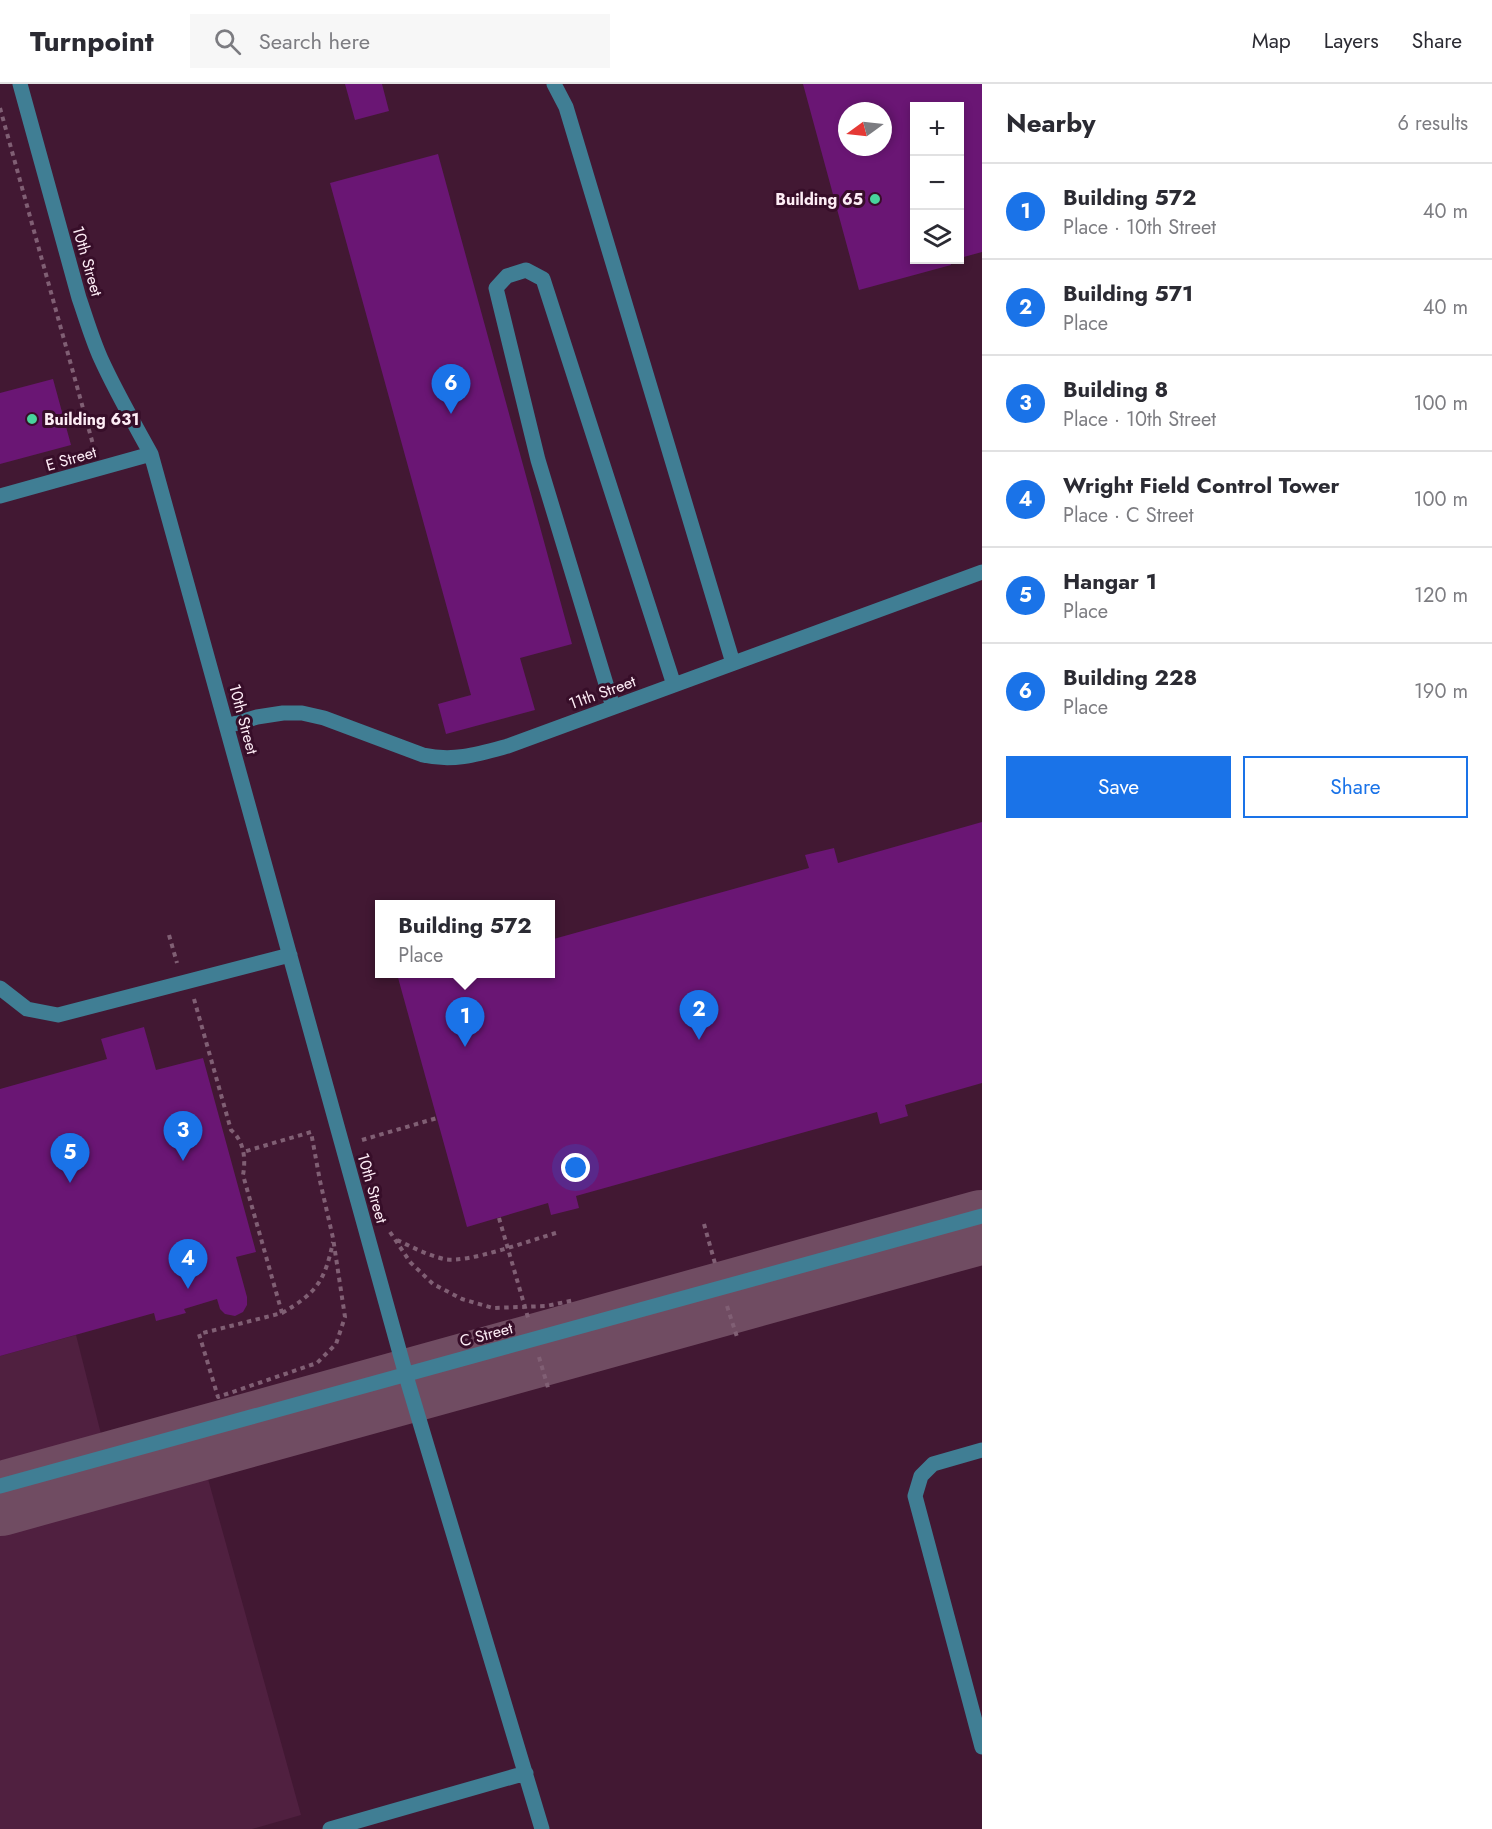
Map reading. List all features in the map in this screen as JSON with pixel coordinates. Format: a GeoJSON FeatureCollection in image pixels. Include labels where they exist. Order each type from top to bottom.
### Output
{"type":"FeatureCollection","features":[{"type":"Feature","properties":{"kind":"street","name":"10th Street"},"geometry":{"type":"LineString","coordinates":[[20,84],[89,328],[118,394],[151,454],[406,1374],[542,1829]]}},
{"type":"Feature","properties":{"kind":"street"},"geometry":{"type":"LineString","coordinates":[[554,84],[566,107],[733,663]]}},
{"type":"Feature","properties":{"kind":"street"},"geometry":{"type":"LineString","coordinates":[[614,707],[538,460],[496,288],[507,276],[526,270],[543,279],[674,685]]}},
{"type":"Feature","properties":{"kind":"street","name":"E Street"},"geometry":{"type":"LineString","coordinates":[[0,496],[151,454]]}},
{"type":"Feature","properties":{"kind":"street","name":"11th Street"},"geometry":{"type":"LineString","coordinates":[[227,726],[257,717],[302,713],[324,718],[423,755],[440,759],[481,754],[982,572]]}},
{"type":"Feature","properties":{"kind":"street"},"geometry":{"type":"LineString","coordinates":[[0,988],[27,1009],[58,1015],[290,955]]}},
{"type":"Feature","properties":{"kind":"street","name":"C Street"},"geometry":{"type":"LineString","coordinates":[[0,1486],[982,1216]]}},
{"type":"Feature","properties":{"kind":"street"},"geometry":{"type":"LineString","coordinates":[[982,1450],[933,1464],[921,1476],[915,1496],[982,1747]]}},
{"type":"Feature","properties":{"kind":"street"},"geometry":{"type":"LineString","coordinates":[[330,1829],[526,1773]]}},
{"type":"Feature","properties":{"kind":"path"},"geometry":{"type":"LineString","coordinates":[[0,108],[100,468]]}},
{"type":"Feature","properties":{"kind":"path"},"geometry":{"type":"LineString","coordinates":[[169,935],[179,971],[194,997],[231,1130],[238,1136],[246,1161],[243,1175],[282,1313]]}},
{"type":"Feature","properties":{"kind":"path"},"geometry":{"type":"LineString","coordinates":[[359,1141],[437,1118]]}},
{"type":"Feature","properties":{"kind":"path"},"geometry":{"type":"LineString","coordinates":[[243,1152],[311,1132],[333,1238],[345,1317],[336,1344],[317,1363],[218,1397],[199,1334],[282,1313],[299,1304],[316,1289],[328,1265],[333,1238]]}},
{"type":"Feature","properties":{"kind":"path"},"geometry":{"type":"LineString","coordinates":[[499,1218],[549,1391]]}},
{"type":"Feature","properties":{"kind":"path"},"geometry":{"type":"LineString","coordinates":[[388,1229],[410,1262],[433,1284],[462,1299],[493,1308],[546,1306],[575,1300]]}},
{"type":"Feature","properties":{"kind":"path"},"geometry":{"type":"LineString","coordinates":[[394,1239],[446,1260],[474,1257],[556,1233]]}},
{"type":"Feature","properties":{"kind":"shaded area"},"geometry":{"type":"Polygon","coordinates":[[[76,1335],[101,1434],[0,1461],[0,1356],[76,1335]]]}},
{"type":"Feature","properties":{"kind":"shaded area"},"geometry":{"type":"Polygon","coordinates":[[[205,1468],[301,1815],[252,1829],[0,1829],[0,1524],[205,1468]]]}},
{"type":"Feature","properties":{"kind":"building"},"geometry":{"type":"Polygon","coordinates":[[[345,84],[382,84],[389,111],[355,120],[345,84]]]}},
{"type":"Feature","properties":{"kind":"building","name":"Building 65"},"geometry":{"type":"Polygon","coordinates":[[[803,84],[982,84],[982,252],[964,257],[964,102],[910,102],[910,264],[951,265],[859,290],[803,84]]]}},
{"type":"Feature","properties":{"kind":"building"},"geometry":{"type":"Polygon","coordinates":[[[438,154],[572,644],[520,658],[535,710],[446,734],[438,704],[471,695],[330,183],[438,154]]]}},
{"type":"Feature","properties":{"kind":"building","name":"Building 631"},"geometry":{"type":"Polygon","coordinates":[[[53,379],[71,445],[0,464],[0,393],[53,379]]]}},
{"type":"Feature","properties":{"kind":"building"},"geometry":{"type":"Polygon","coordinates":[[[982,822],[982,1083],[905,1105],[908,1116],[880,1124],[877,1112],[576,1196],[579,1208],[551,1215],[548,1203],[467,1227],[398,978],[555,978],[555,939],[809,868],[805,855],[834,848],[838,863],[982,822]]]}},
{"type":"Feature","properties":{"kind":"building"},"geometry":{"type":"Polygon","coordinates":[[[144,1027],[156,1070],[203,1058],[256,1252],[236,1257],[247,1305],[243,1312],[235,1316],[225,1314],[220,1309],[217,1299],[184,1309],[186,1313],[156,1321],[154,1313],[0,1356],[0,1089],[107,1059],[101,1039],[144,1027]]]}},
{"type":"Feature","properties":{"kind":"taxiway"},"geometry":{"type":"LineString","coordinates":[[0,1499],[982,1227]]}},
{"type":"Feature","properties":{"kind":"place","name":"Building 65"},"geometry":{"type":"Point","coordinates":[875,199]}},
{"type":"Feature","properties":{"kind":"place","name":"Building 228"},"geometry":{"type":"Point","coordinates":[451,414]}},
{"type":"Feature","properties":{"kind":"place","name":"Building 631"},"geometry":{"type":"Point","coordinates":[32,419]}},
{"type":"Feature","properties":{"kind":"place","name":"Building 571"},"geometry":{"type":"Point","coordinates":[699,1040]}},
{"type":"Feature","properties":{"kind":"place","name":"Building 572"},"geometry":{"type":"Point","coordinates":[465,1047]}},
{"type":"Feature","properties":{"kind":"place","name":"Building 8"},"geometry":{"type":"Point","coordinates":[183,1161]}},
{"type":"Feature","properties":{"kind":"place","name":"Hangar 1"},"geometry":{"type":"Point","coordinates":[70,1183]}},
{"type":"Feature","properties":{"kind":"place","name":"Wright Field Control Tower"},"geometry":{"type":"Point","coordinates":[188,1289]}}]}
